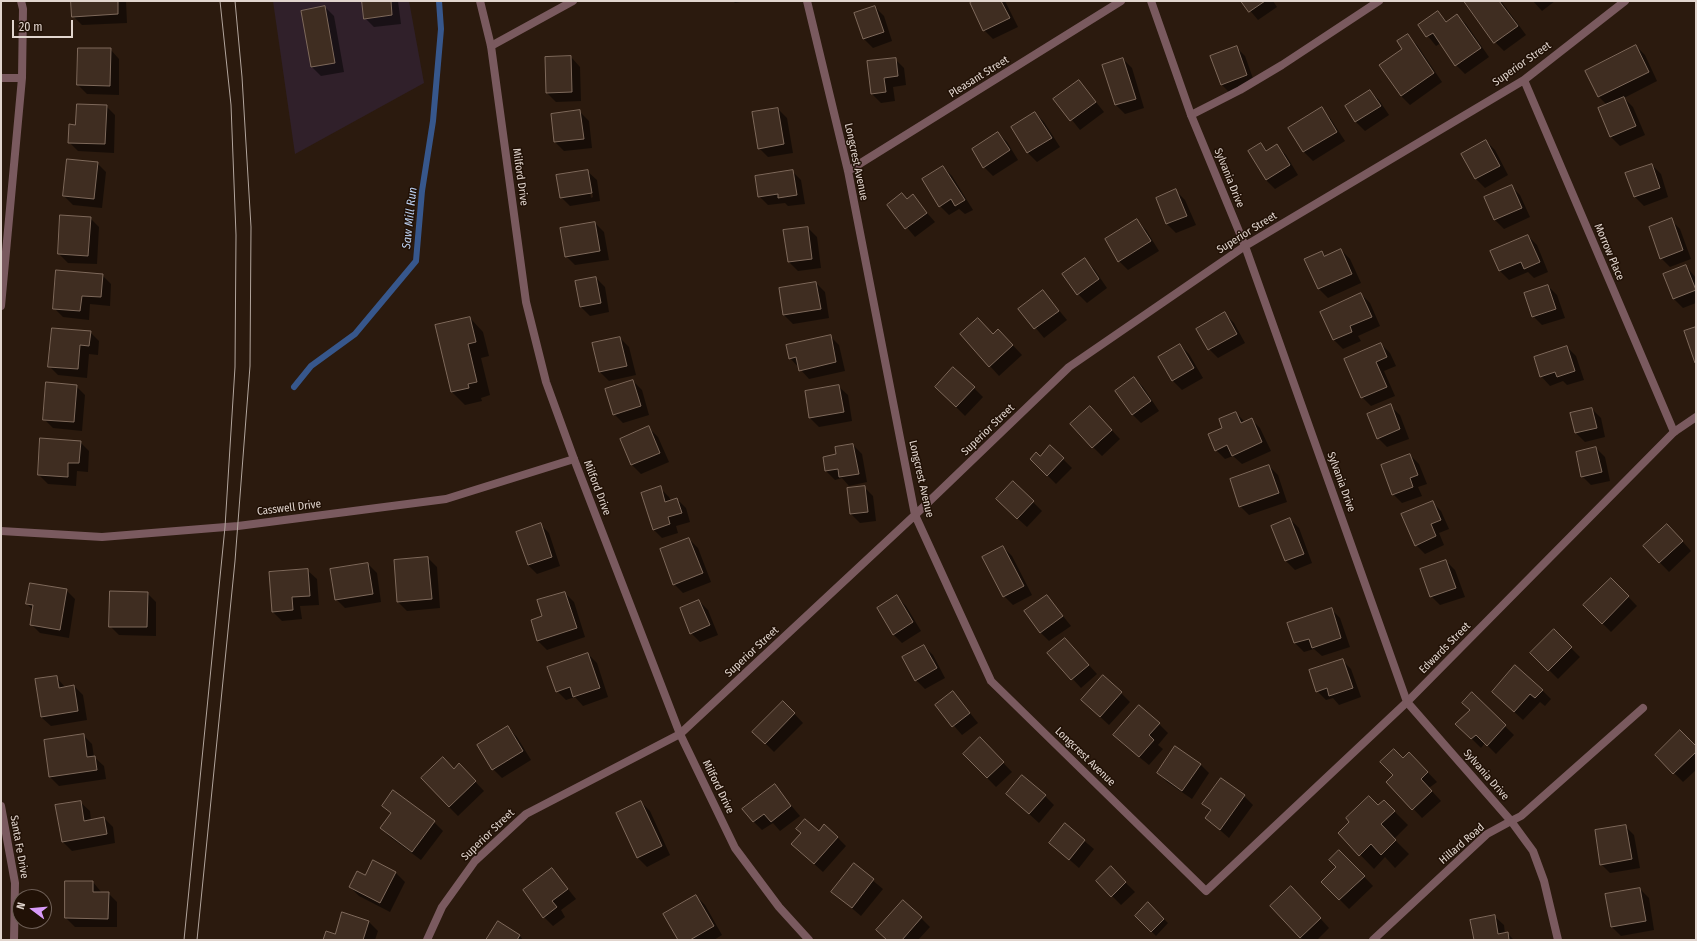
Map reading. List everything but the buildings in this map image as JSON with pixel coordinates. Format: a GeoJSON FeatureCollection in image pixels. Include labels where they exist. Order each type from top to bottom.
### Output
{"type":"FeatureCollection","features":[{"type":"Feature","properties":{"kind":"street"},"geometry":{"type":"LineString","coordinates":[[1,306],[22,78],[23,9],[20,1]]}},
{"type":"Feature","properties":{"kind":"street","name":"Milford Drive"},"geometry":{"type":"LineString","coordinates":[[480,1],[491,46],[526,302],[546,382],[574,460],[680,734],[735,848],[779,907],[809,940]]}},
{"type":"Feature","properties":{"kind":"street"},"geometry":{"type":"LineString","coordinates":[[491,46],[573,1]]}},
{"type":"Feature","properties":{"kind":"street","name":"Longcrest Avenue"},"geometry":{"type":"LineString","coordinates":[[807,1],[848,171],[915,515],[992,680],[1206,891]]}},
{"type":"Feature","properties":{"kind":"street","name":"Pleasant Street"},"geometry":{"type":"LineString","coordinates":[[848,171],[1121,1]]}},
{"type":"Feature","properties":{"kind":"street","name":"Sylvania Drive"},"geometry":{"type":"LineString","coordinates":[[1151,1],[1191,115],[1245,246],[1407,702],[1511,821],[1533,851],[1544,881],[1558,940]]}},
{"type":"Feature","properties":{"kind":"street"},"geometry":{"type":"LineString","coordinates":[[1191,115],[1240,90],[1282,65],[1379,1]]}},
{"type":"Feature","properties":{"kind":"street","name":"Superior Street"},"geometry":{"type":"LineString","coordinates":[[427,940],[442,907],[474,861],[526,814],[680,734],[915,515],[1069,367],[1245,246],[1524,80],[1624,1]]}},
{"type":"Feature","properties":{"kind":"street"},"geometry":{"type":"LineString","coordinates":[[1,78],[22,78]]}},
{"type":"Feature","properties":{"kind":"street","name":"Morrow Place"},"geometry":{"type":"LineString","coordinates":[[1524,80],[1674,432]]}},
{"type":"Feature","properties":{"kind":"street","name":"Edwards Street"},"geometry":{"type":"LineString","coordinates":[[1206,891],[1407,702],[1674,432],[1696,417]]}},
{"type":"Feature","properties":{"kind":"street","name":"Casswell Drive"},"geometry":{"type":"LineString","coordinates":[[1,531],[102,537],[238,526],[446,499],[574,460]]}},
{"type":"Feature","properties":{"kind":"street","name":"Hillard Road"},"geometry":{"type":"LineString","coordinates":[[1373,940],[1487,834],[1521,816],[1642,708]]}},
{"type":"Feature","properties":{"kind":"street","name":"Santa Fe Drive"},"geometry":{"type":"LineString","coordinates":[[1,806],[15,884],[14,940]]}},
{"type":"Feature","properties":{"kind":"shaded area"},"geometry":{"type":"Polygon","coordinates":[[[273,1],[409,1],[424,83],[295,154],[273,1]]]}},
{"type":"Feature","properties":{"kind":"waterway","name":"Saw Mill Run"},"geometry":{"type":"LineString","coordinates":[[294,387],[311,366],[355,334],[416,261],[422,191],[433,121],[441,29],[439,1]]}},
{"type":"Feature","properties":{"kind":"tram line"},"geometry":{"type":"LineString","coordinates":[[184,940],[225,527],[235,367],[236,235],[231,105],[220,1]]}},
{"type":"Feature","properties":{"kind":"tram line"},"geometry":{"type":"LineString","coordinates":[[197,940],[235,561],[250,366],[251,227],[242,77],[235,1]]}}]}
